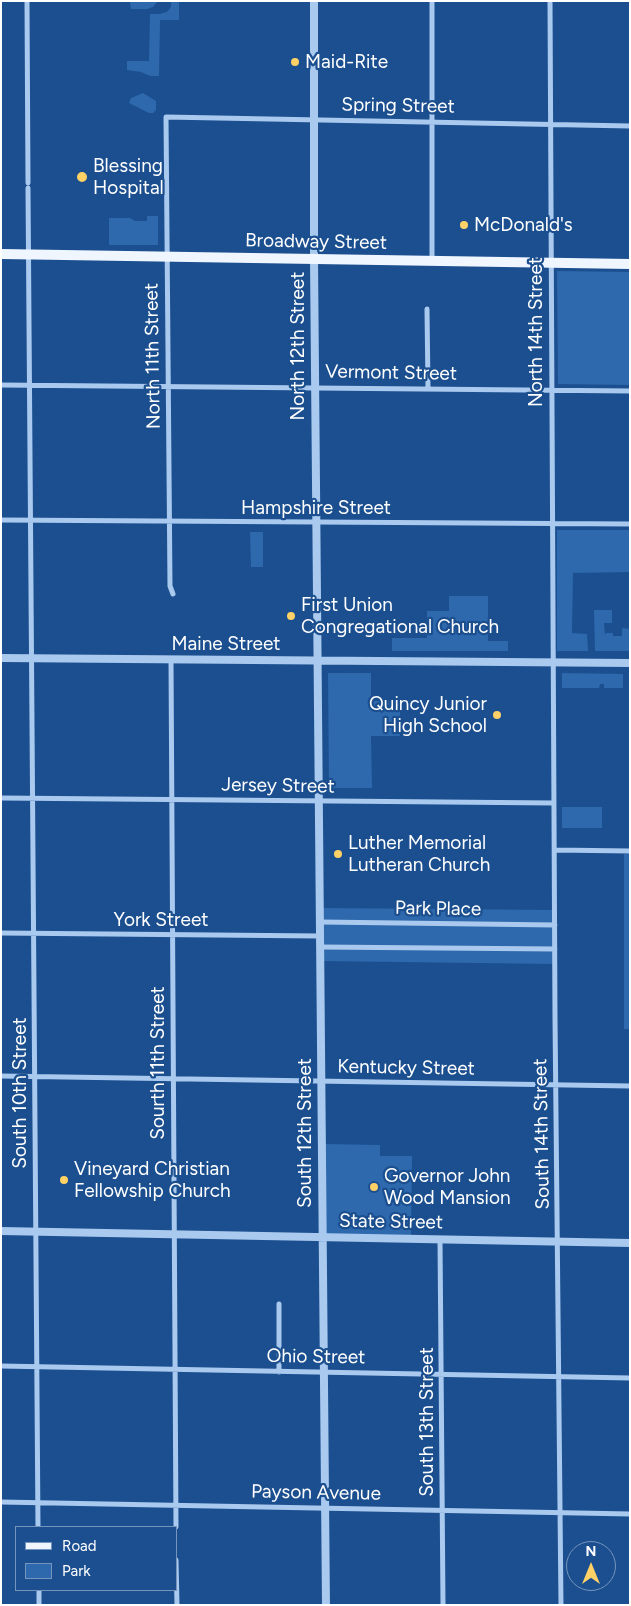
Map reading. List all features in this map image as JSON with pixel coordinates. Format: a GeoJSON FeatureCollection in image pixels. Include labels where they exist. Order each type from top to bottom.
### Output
{"type":"FeatureCollection","features":[{"type":"Feature","properties":{"kind":"main road","name":"Broadway Street"},"geometry":{"type":"LineString","coordinates":[[1,254],[630,264]]}},
{"type":"Feature","properties":{"kind":"street","name":"South 10th Street"},"geometry":{"type":"LineString","coordinates":[[26,1],[38,1526]]}},
{"type":"Feature","properties":{"kind":"street","name":"North 12th Street"},"geometry":{"type":"LineString","coordinates":[[314,1],[314,260],[318,660]]}},
{"type":"Feature","properties":{"kind":"street"},"geometry":{"type":"LineString","coordinates":[[432,1],[432,261]]}},
{"type":"Feature","properties":{"kind":"street","name":"North 14th Street"},"geometry":{"type":"LineString","coordinates":[[550,1],[554,662]]}},
{"type":"Feature","properties":{"kind":"street","name":"Spring Street"},"geometry":{"type":"LineString","coordinates":[[166,117],[630,126]]}},
{"type":"Feature","properties":{"kind":"street","name":"North 11th Street"},"geometry":{"type":"LineString","coordinates":[[166,117],[170,586],[173,594]]}},
{"type":"Feature","properties":{"kind":"street"},"geometry":{"type":"LineString","coordinates":[[428,309],[428,388]]}},
{"type":"Feature","properties":{"kind":"street","name":"Vermont Street"},"geometry":{"type":"LineString","coordinates":[[1,385],[630,391]]}},
{"type":"Feature","properties":{"kind":"street","name":"Hampshire Street"},"geometry":{"type":"LineString","coordinates":[[1,520],[630,524]]}},
{"type":"Feature","properties":{"kind":"street","name":"Maine Street"},"geometry":{"type":"LineString","coordinates":[[1,658],[630,663]]}},
{"type":"Feature","properties":{"kind":"street","name":"Sourth 11th Street"},"geometry":{"type":"LineString","coordinates":[[171,659],[176,1526]]}},
{"type":"Feature","properties":{"kind":"street","name":"South 12th Street"},"geometry":{"type":"LineString","coordinates":[[318,660],[326,1605]]}},
{"type":"Feature","properties":{"kind":"street","name":"South 14th Street"},"geometry":{"type":"LineString","coordinates":[[554,662],[561,1605]]}},
{"type":"Feature","properties":{"kind":"street","name":"Jersey Street"},"geometry":{"type":"LineString","coordinates":[[1,798],[554,803]]}},
{"type":"Feature","properties":{"kind":"street"},"geometry":{"type":"LineString","coordinates":[[555,850],[630,851]]}},
{"type":"Feature","properties":{"kind":"street","name":"Park Place"},"geometry":{"type":"LineString","coordinates":[[320,922],[555,925]]}},
{"type":"Feature","properties":{"kind":"street","name":"York Street"},"geometry":{"type":"LineString","coordinates":[[1,933],[320,936]]}},
{"type":"Feature","properties":{"kind":"street","name":"Park Place"},"geometry":{"type":"LineString","coordinates":[[320,947],[555,949]]}},
{"type":"Feature","properties":{"kind":"street","name":"Kentucky Street"},"geometry":{"type":"LineString","coordinates":[[1,1076],[630,1086]]}},
{"type":"Feature","properties":{"kind":"street","name":"State Street"},"geometry":{"type":"LineString","coordinates":[[1,1231],[630,1243]]}},
{"type":"Feature","properties":{"kind":"street","name":"South 13th Street"},"geometry":{"type":"LineString","coordinates":[[440,1240],[443,1605]]}},
{"type":"Feature","properties":{"kind":"street"},"geometry":{"type":"LineString","coordinates":[[279,1304],[279,1372]]}},
{"type":"Feature","properties":{"kind":"street","name":"Ohio Street"},"geometry":{"type":"LineString","coordinates":[[1,1366],[630,1378]]}},
{"type":"Feature","properties":{"kind":"street","name":"Payson Avenue"},"geometry":{"type":"LineString","coordinates":[[1,1502],[630,1514]]}},
{"type":"Feature","properties":{"kind":"street"},"geometry":{"type":"LineString","coordinates":[[39,1591],[39,1605]]}},
{"type":"Feature","properties":{"kind":"street"},"geometry":{"type":"LineString","coordinates":[[176,1591],[176,1605]]}},
{"type":"Feature","properties":{"kind":"green space"},"geometry":{"type":"Polygon","coordinates":[[[130,1],[158,1],[153,7],[147,9],[131,9],[130,1]]]}},
{"type":"Feature","properties":{"kind":"green space"},"geometry":{"type":"Polygon","coordinates":[[[171,1],[192,1],[179,2],[179,20],[160,20],[159,76],[150,76],[141,72],[127,70],[127,61],[149,61],[150,14],[167,12],[171,7],[171,1]]]}},
{"type":"Feature","properties":{"kind":"green space"},"geometry":{"type":"Polygon","coordinates":[[[143,93],[156,101],[156,110],[153,113],[149,113],[129,103],[131,98],[143,93]]]}},
{"type":"Feature","properties":{"kind":"green space"},"geometry":{"type":"Polygon","coordinates":[[[147,216],[158,216],[158,245],[109,245],[109,218],[130,218],[135,221],[147,221],[147,216]]]}},
{"type":"Feature","properties":{"kind":"green space"},"geometry":{"type":"Polygon","coordinates":[[[557,271],[630,272],[630,385],[558,384],[557,271]]]}},
{"type":"Feature","properties":{"kind":"green space"},"geometry":{"type":"Polygon","coordinates":[[[557,530],[630,530],[630,572],[573,573],[572,633],[587,634],[588,651],[557,651],[557,530]]]}},
{"type":"Feature","properties":{"kind":"green space"},"geometry":{"type":"Polygon","coordinates":[[[250,532],[263,532],[263,567],[251,567],[250,532]]]}},
{"type":"Feature","properties":{"kind":"green space"},"geometry":{"type":"Polygon","coordinates":[[[449,596],[488,596],[488,641],[508,641],[508,651],[392,651],[392,638],[427,638],[427,611],[449,611],[449,596]]]}},
{"type":"Feature","properties":{"kind":"green space"},"geometry":{"type":"Polygon","coordinates":[[[594,610],[612,610],[612,623],[604,623],[605,635],[606,633],[613,633],[613,636],[622,636],[622,628],[630,629],[630,651],[595,651],[594,610]]]}},
{"type":"Feature","properties":{"kind":"green space"},"geometry":{"type":"Polygon","coordinates":[[[328,673],[371,673],[371,701],[400,701],[400,736],[371,736],[372,788],[329,788],[328,673]]]}},
{"type":"Feature","properties":{"kind":"green space"},"geometry":{"type":"Polygon","coordinates":[[[562,673],[623,674],[623,688],[604,688],[604,684],[600,684],[599,688],[562,688],[562,673]]]}},
{"type":"Feature","properties":{"kind":"green space"},"geometry":{"type":"Polygon","coordinates":[[[562,807],[602,807],[602,828],[562,828],[562,807]]]}},
{"type":"Feature","properties":{"kind":"green space"},"geometry":{"type":"Polygon","coordinates":[[[624,854],[630,854],[630,1029],[624,1029],[624,854]]]}},
{"type":"Feature","properties":{"kind":"green space"},"geometry":{"type":"Polygon","coordinates":[[[320,908],[555,910],[555,964],[320,961],[320,908]]]}},
{"type":"Feature","properties":{"kind":"green space"},"geometry":{"type":"Polygon","coordinates":[[[325,1144],[380,1145],[380,1156],[412,1156],[411,1236],[324,1236],[325,1144]]]}},
{"type":"Feature","properties":{"kind":"place","name":"Maid-Rite"},"geometry":{"type":"Point","coordinates":[295,62]}},
{"type":"Feature","properties":{"kind":"place","name":"Blessing Hospital"},"geometry":{"type":"Point","coordinates":[82,177]}},
{"type":"Feature","properties":{"kind":"place","name":"McDonald's"},"geometry":{"type":"Point","coordinates":[464,225]}},
{"type":"Feature","properties":{"kind":"place","name":"First Union Congregational Church"},"geometry":{"type":"Point","coordinates":[291,616]}},
{"type":"Feature","properties":{"kind":"place","name":"Quincy Junior High School"},"geometry":{"type":"Point","coordinates":[497,715]}},
{"type":"Feature","properties":{"kind":"place","name":"Luther Memorial Lutheran Church"},"geometry":{"type":"Point","coordinates":[338,854]}},
{"type":"Feature","properties":{"kind":"place","name":"Vineyard Christian Fellowship Church"},"geometry":{"type":"Point","coordinates":[64,1180]}},
{"type":"Feature","properties":{"kind":"place","name":"Governor John Wood Mansion"},"geometry":{"type":"Point","coordinates":[374,1187]}}]}
